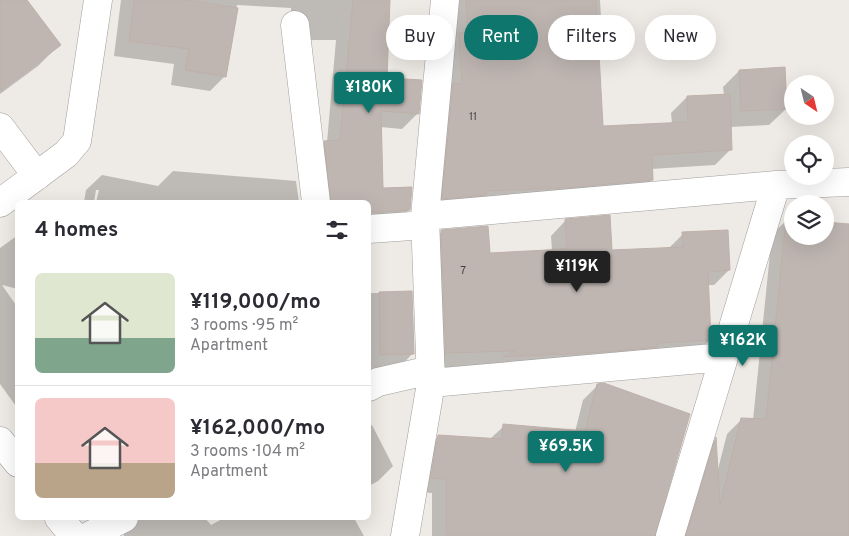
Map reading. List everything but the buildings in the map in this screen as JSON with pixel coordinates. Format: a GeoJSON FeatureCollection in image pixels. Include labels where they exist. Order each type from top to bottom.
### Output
{"type":"FeatureCollection","features":[{"type":"Feature","properties":{"kind":"street"},"geometry":{"type":"LineString","coordinates":[[0,203],[66,154],[77,141],[98,0]]}},
{"type":"Feature","properties":{"kind":"street"},"geometry":{"type":"LineString","coordinates":[[405,536],[431,376],[425,221],[445,0]]}},
{"type":"Feature","properties":{"kind":"street"},"geometry":{"type":"LineString","coordinates":[[295,25],[316,200]]}},
{"type":"Feature","properties":{"kind":"street"},"geometry":{"type":"LineString","coordinates":[[0,127],[37,176]]}},
{"type":"Feature","properties":{"kind":"street"},"geometry":{"type":"LineString","coordinates":[[371,229],[425,221],[776,185],[849,182]]}},
{"type":"Feature","properties":{"kind":"street"},"geometry":{"type":"LineString","coordinates":[[670,536],[776,185]]}},
{"type":"Feature","properties":{"kind":"street"},"geometry":{"type":"LineString","coordinates":[[371,387],[378,382],[431,376],[724,357]]}},
{"type":"Feature","properties":{"kind":"street"},"geometry":{"type":"LineString","coordinates":[[0,441],[15,459]]}},
{"type":"Feature","properties":{"kind":"street"},"geometry":{"type":"LineString","coordinates":[[61,520],[74,536]]}},
{"type":"Feature","properties":{"kind":"street"},"geometry":{"type":"LineString","coordinates":[[89,536],[120,520]]}}]}
